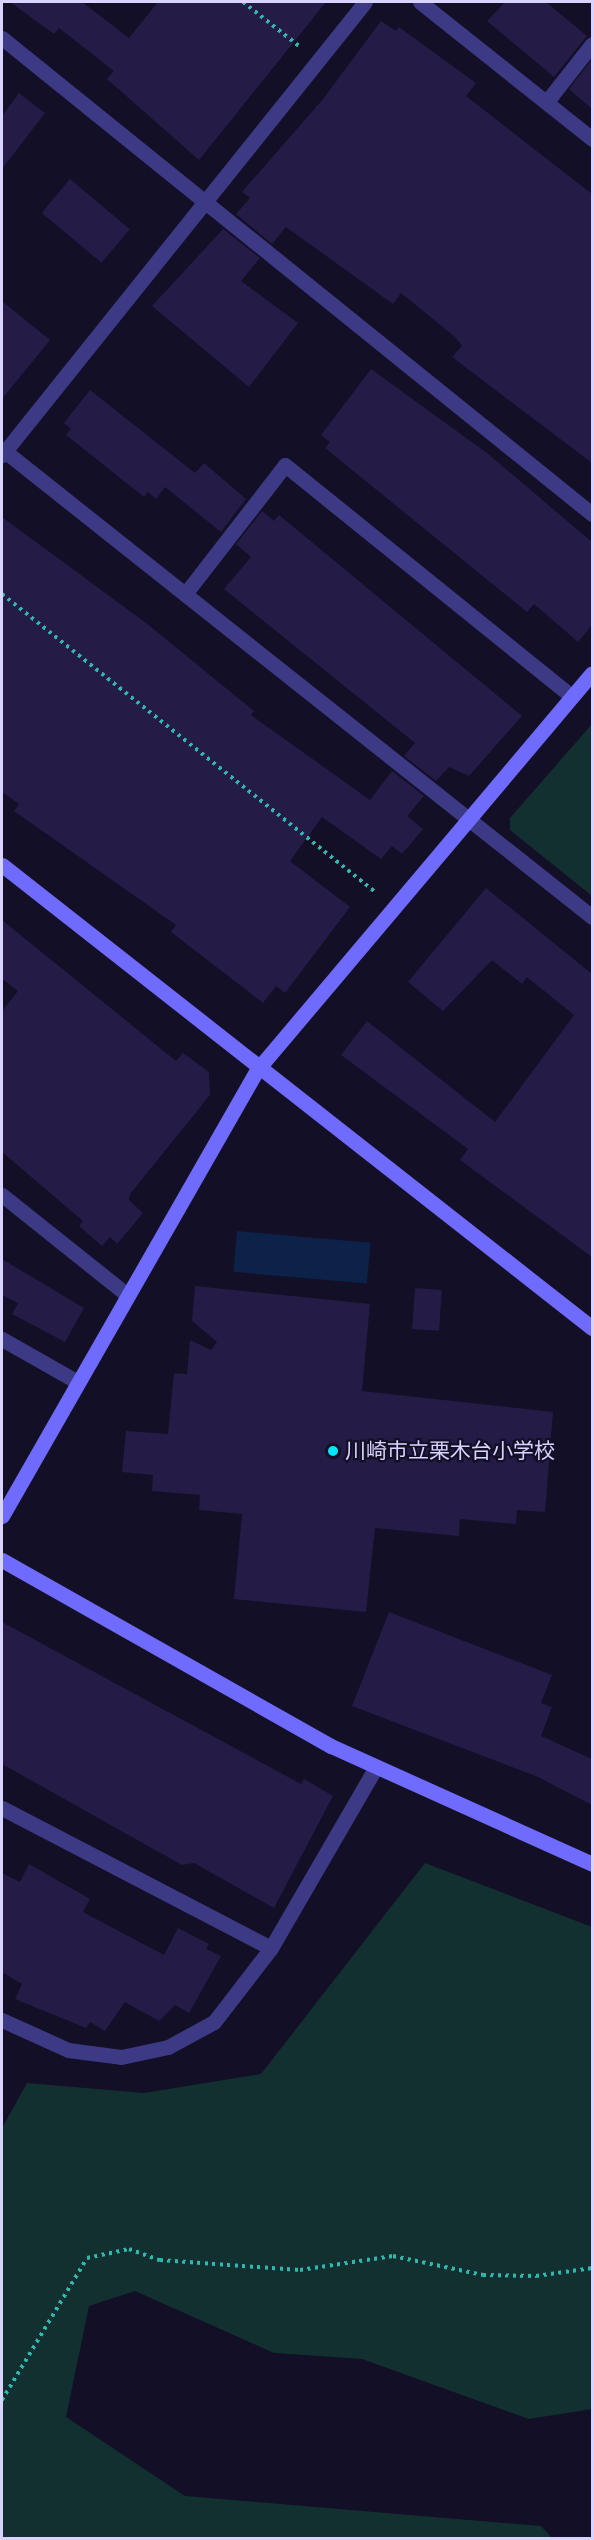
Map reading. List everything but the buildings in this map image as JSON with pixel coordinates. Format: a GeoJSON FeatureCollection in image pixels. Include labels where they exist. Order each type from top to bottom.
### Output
{"type":"FeatureCollection","features":[{"type":"Feature","properties":{"kind":"street"},"geometry":{"type":"LineString","coordinates":[[365,2],[208,201],[2,452],[592,917]]}},
{"type":"Feature","properties":{"kind":"street"},"geometry":{"type":"LineString","coordinates":[[420,2],[548,100],[592,139]]}},
{"type":"Feature","properties":{"kind":"street"},"geometry":{"type":"LineString","coordinates":[[2,38],[208,201],[592,514]]}},
{"type":"Feature","properties":{"kind":"street"},"geometry":{"type":"LineString","coordinates":[[548,100],[592,44]]}},
{"type":"Feature","properties":{"kind":"street"},"geometry":{"type":"LineString","coordinates":[[185,594],[285,465],[571,696]]}},
{"type":"Feature","properties":{"kind":"street"},"geometry":{"type":"LineString","coordinates":[[2,1516],[76,1381],[257,1070],[467,817],[592,673]]}},
{"type":"Feature","properties":{"kind":"street"},"geometry":{"type":"LineString","coordinates":[[2,866],[257,1070],[592,1328]]}},
{"type":"Feature","properties":{"kind":"street"},"geometry":{"type":"LineString","coordinates":[[2,1195],[126,1294]]}},
{"type":"Feature","properties":{"kind":"street"},"geometry":{"type":"LineString","coordinates":[[2,1339],[76,1381]]}},
{"type":"Feature","properties":{"kind":"street"},"geometry":{"type":"LineString","coordinates":[[2,1560],[376,1767],[592,1864]]}},
{"type":"Feature","properties":{"kind":"street"},"geometry":{"type":"LineString","coordinates":[[2,2020],[68,2050],[120,2057],[168,2046],[214,2022],[272,1948],[376,1767]]}},
{"type":"Feature","properties":{"kind":"street"},"geometry":{"type":"LineString","coordinates":[[2,1808],[272,1948]]}},
{"type":"Feature","properties":{"kind":"path"},"geometry":{"type":"LineString","coordinates":[[243,2],[318,61]]}},
{"type":"Feature","properties":{"kind":"path"},"geometry":{"type":"LineString","coordinates":[[2,594],[394,907]]}},
{"type":"Feature","properties":{"kind":"path"},"geometry":{"type":"LineString","coordinates":[[2,2400],[87,2258],[129,2249],[160,2260],[300,2270],[393,2256],[483,2275],[536,2276],[592,2268]]}},
{"type":"Feature","properties":{"kind":"green space"},"geometry":{"type":"Polygon","coordinates":[[[592,724],[592,896],[510,830],[510,818],[592,724]]]}},
{"type":"Feature","properties":{"kind":"green space"},"geometry":{"type":"Polygon","coordinates":[[[425,1863],[592,1927],[592,2409],[529,2419],[362,2359],[274,2353],[135,2291],[89,2306],[66,2417],[185,2496],[541,2526],[552,2538],[2,2538],[2,2128],[27,2083],[144,2093],[261,2074],[425,1863]]]}},
{"type":"Feature","properties":{"kind":"water"},"geometry":{"type":"Polygon","coordinates":[[[237,1231],[370,1243],[367,1284],[233,1272],[237,1231]]]}},
{"type":"Feature","properties":{"kind":"place","name":"川崎市立栗木台小学校"},"geometry":{"type":"Point","coordinates":[333,1451]}}]}
